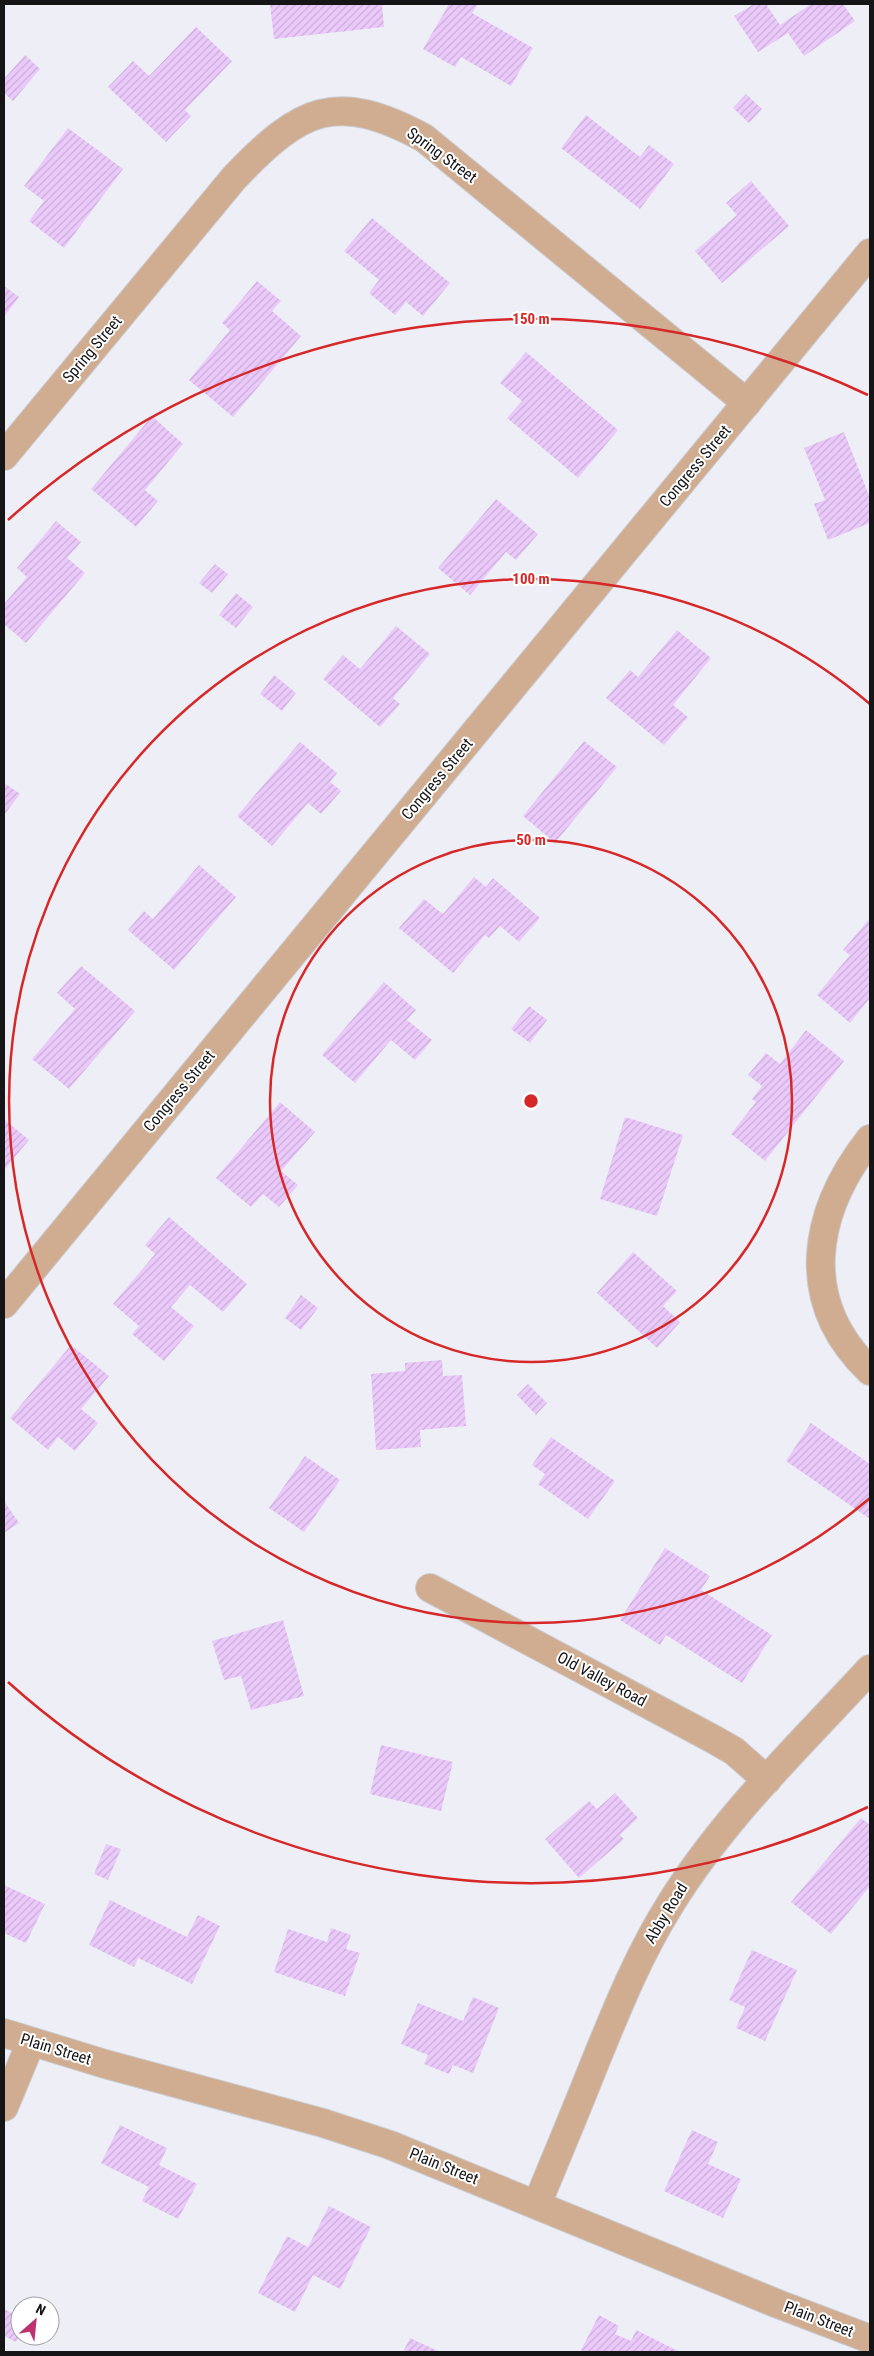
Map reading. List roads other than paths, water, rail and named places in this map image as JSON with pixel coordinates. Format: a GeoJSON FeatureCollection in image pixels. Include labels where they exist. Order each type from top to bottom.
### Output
{"type":"FeatureCollection","features":[{"type":"Feature","properties":{"kind":"street","name":"Spring Street"},"geometry":{"type":"LineString","coordinates":[[4,456],[234,178],[255,156],[294,124],[314,115],[335,111],[357,112],[380,117],[424,138],[747,403]]}},
{"type":"Feature","properties":{"kind":"street","name":"Congress Street"},"geometry":{"type":"LineString","coordinates":[[4,1304],[870,253]]}},
{"type":"Feature","properties":{"kind":"street"},"geometry":{"type":"LineString","coordinates":[[870,1139],[838,1190],[828,1215],[821,1250],[823,1293],[828,1313],[849,1348],[870,1370]]}},
{"type":"Feature","properties":{"kind":"street","name":"Old Valley Road"},"geometry":{"type":"LineString","coordinates":[[430,1588],[713,1739],[745,1760],[767,1780]]}},
{"type":"Feature","properties":{"kind":"street","name":"Abby Road"},"geometry":{"type":"LineString","coordinates":[[537,2204],[619,2004],[642,1953],[690,1874],[724,1828],[870,1669]]}},
{"type":"Feature","properties":{"kind":"street","name":"Plain Street"},"geometry":{"type":"LineString","coordinates":[[4,2033],[105,2064],[356,2133],[870,2339]]}},
{"type":"Feature","properties":{"kind":"street"},"geometry":{"type":"LineString","coordinates":[[4,2108],[31,2042]]}}]}
